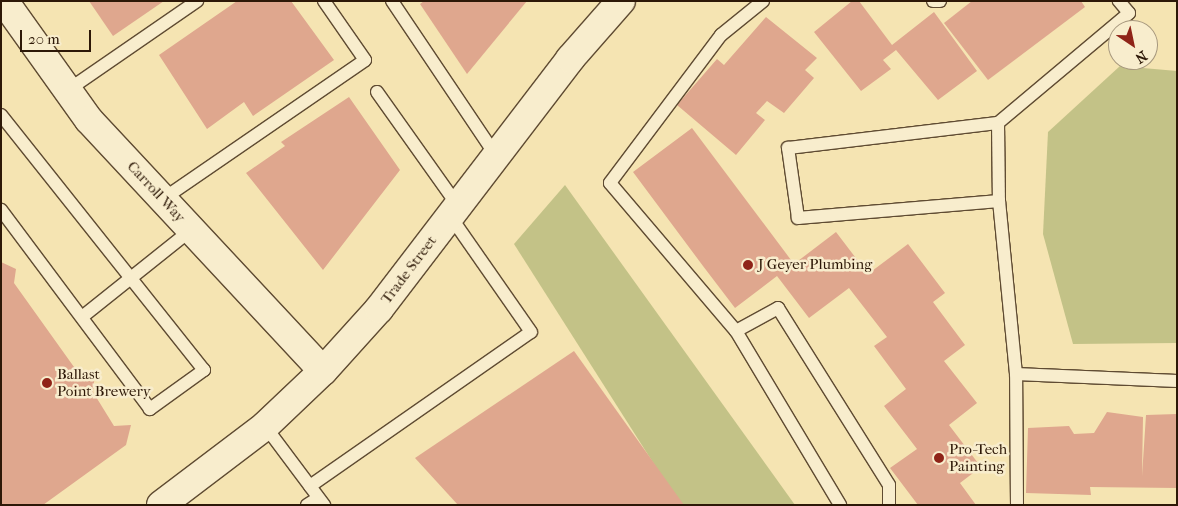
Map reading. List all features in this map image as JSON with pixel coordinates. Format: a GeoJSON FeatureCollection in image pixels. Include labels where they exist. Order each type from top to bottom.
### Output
{"type":"FeatureCollection","features":[{"type":"Feature","properties":{"kind":"street","name":"Trade Street"},"geometry":{"type":"LineString","coordinates":[[161,505],[265,426],[323,371],[379,309],[496,156],[621,1]]}},
{"type":"Feature","properties":{"kind":"street","name":"Carroll Way"},"geometry":{"type":"LineString","coordinates":[[6,11],[89,120],[323,371]]}},
{"type":"Feature","properties":{"kind":"lane"},"geometry":{"type":"LineString","coordinates":[[68,90],[197,1]]}},
{"type":"Feature","properties":{"kind":"lane"},"geometry":{"type":"LineString","coordinates":[[163,199],[365,60],[324,1]]}},
{"type":"Feature","properties":{"kind":"lane"},"geometry":{"type":"LineString","coordinates":[[392,1],[496,156]]}},
{"type":"Feature","properties":{"kind":"lane"},"geometry":{"type":"LineString","coordinates":[[763,1],[721,35],[610,183],[736,331],[840,505]]}},
{"type":"Feature","properties":{"kind":"lane"},"geometry":{"type":"LineString","coordinates":[[933,1],[940,1]]}},
{"type":"Feature","properties":{"kind":"lane"},"geometry":{"type":"LineString","coordinates":[[999,201],[798,218],[788,148],[998,123],[1129,13],[1119,1]]}},
{"type":"Feature","properties":{"kind":"lane"},"geometry":{"type":"LineString","coordinates":[[310,486],[531,332],[377,92]]}},
{"type":"Feature","properties":{"kind":"lane"},"geometry":{"type":"LineString","coordinates":[[1,115],[204,370],[150,409],[1,210]]}},
{"type":"Feature","properties":{"kind":"lane"},"geometry":{"type":"LineString","coordinates":[[998,123],[999,201],[1016,374],[1017,505]]}},
{"type":"Feature","properties":{"kind":"lane"},"geometry":{"type":"LineString","coordinates":[[82,317],[191,230]]}},
{"type":"Feature","properties":{"kind":"lane"},"geometry":{"type":"LineString","coordinates":[[736,331],[778,308],[889,485],[889,505]]}},
{"type":"Feature","properties":{"kind":"lane"},"geometry":{"type":"LineString","coordinates":[[1016,374],[1177,381]]}},
{"type":"Feature","properties":{"kind":"lane"},"geometry":{"type":"LineString","coordinates":[[265,426],[321,501],[307,505]]}},
{"type":"Feature","properties":{"kind":"shaded area"},"geometry":{"type":"Polygon","coordinates":[[[1116,70],[1177,71],[1177,343],[1073,344],[1043,234],[1048,132],[1116,70]]]}},
{"type":"Feature","properties":{"kind":"shaded area"},"geometry":{"type":"Polygon","coordinates":[[[565,185],[795,505],[680,505],[514,244],[565,185]]]}},
{"type":"Feature","properties":{"kind":"building"},"geometry":{"type":"Polygon","coordinates":[[[89,1],[164,1],[113,36],[89,1]]]}},
{"type":"Feature","properties":{"kind":"building"},"geometry":{"type":"Polygon","coordinates":[[[237,1],[291,1],[334,60],[253,116],[244,102],[207,129],[159,55],[237,1]]]}},
{"type":"Feature","properties":{"kind":"building"},"geometry":{"type":"Polygon","coordinates":[[[424,1],[527,1],[467,74],[420,4],[424,1]]]}},
{"type":"Feature","properties":{"kind":"building"},"geometry":{"type":"Polygon","coordinates":[[[852,1],[859,1],[892,45],[934,12],[977,71],[938,100],[896,50],[883,60],[891,69],[861,91],[814,32],[852,1]]]}},
{"type":"Feature","properties":{"kind":"building"},"geometry":{"type":"Polygon","coordinates":[[[972,1],[1081,1],[1085,7],[988,80],[944,23],[972,1]]]}},
{"type":"Feature","properties":{"kind":"building"},"geometry":{"type":"Polygon","coordinates":[[[766,17],[817,58],[805,70],[814,78],[784,113],[767,101],[756,113],[765,120],[736,155],[677,105],[717,59],[724,65],[766,17]]]}},
{"type":"Feature","properties":{"kind":"building"},"geometry":{"type":"Polygon","coordinates":[[[349,97],[400,170],[323,270],[246,173],[285,146],[281,142],[349,97]]]}},
{"type":"Feature","properties":{"kind":"building"},"geometry":{"type":"Polygon","coordinates":[[[692,128],[794,264],[836,232],[868,274],[908,244],[945,293],[933,302],[965,345],[944,361],[977,403],[949,425],[981,467],[960,483],[976,505],[918,505],[890,468],[917,449],[884,406],[906,389],[874,346],[887,337],[849,288],[809,318],[777,276],[735,308],[703,266],[633,172],[692,128]]]}},
{"type":"Feature","properties":{"kind":"building","name":"Ballast Point Brewery"},"geometry":{"type":"Polygon","coordinates":[[[1,262],[16,269],[14,283],[79,374],[95,373],[93,392],[114,426],[131,425],[126,445],[43,505],[1,505],[1,262]]]}},
{"type":"Feature","properties":{"kind":"building"},"geometry":{"type":"Polygon","coordinates":[[[574,351],[684,505],[458,505],[415,458],[574,351]]]}},
{"type":"Feature","properties":{"kind":"building"},"geometry":{"type":"Polygon","coordinates":[[[1107,412],[1143,417],[1142,476],[1146,415],[1177,414],[1177,488],[1090,487],[1091,495],[1026,493],[1028,428],[1069,426],[1074,434],[1094,433],[1107,412]]]}},
{"type":"Feature","properties":{"kind":"place","name":"J Geyer Plumbing"},"geometry":{"type":"Point","coordinates":[748,265]}},
{"type":"Feature","properties":{"kind":"place","name":"Ballast Point Brewery"},"geometry":{"type":"Point","coordinates":[47,383]}},
{"type":"Feature","properties":{"kind":"place","name":"Pro-Tech Painting"},"geometry":{"type":"Point","coordinates":[939,458]}}]}
